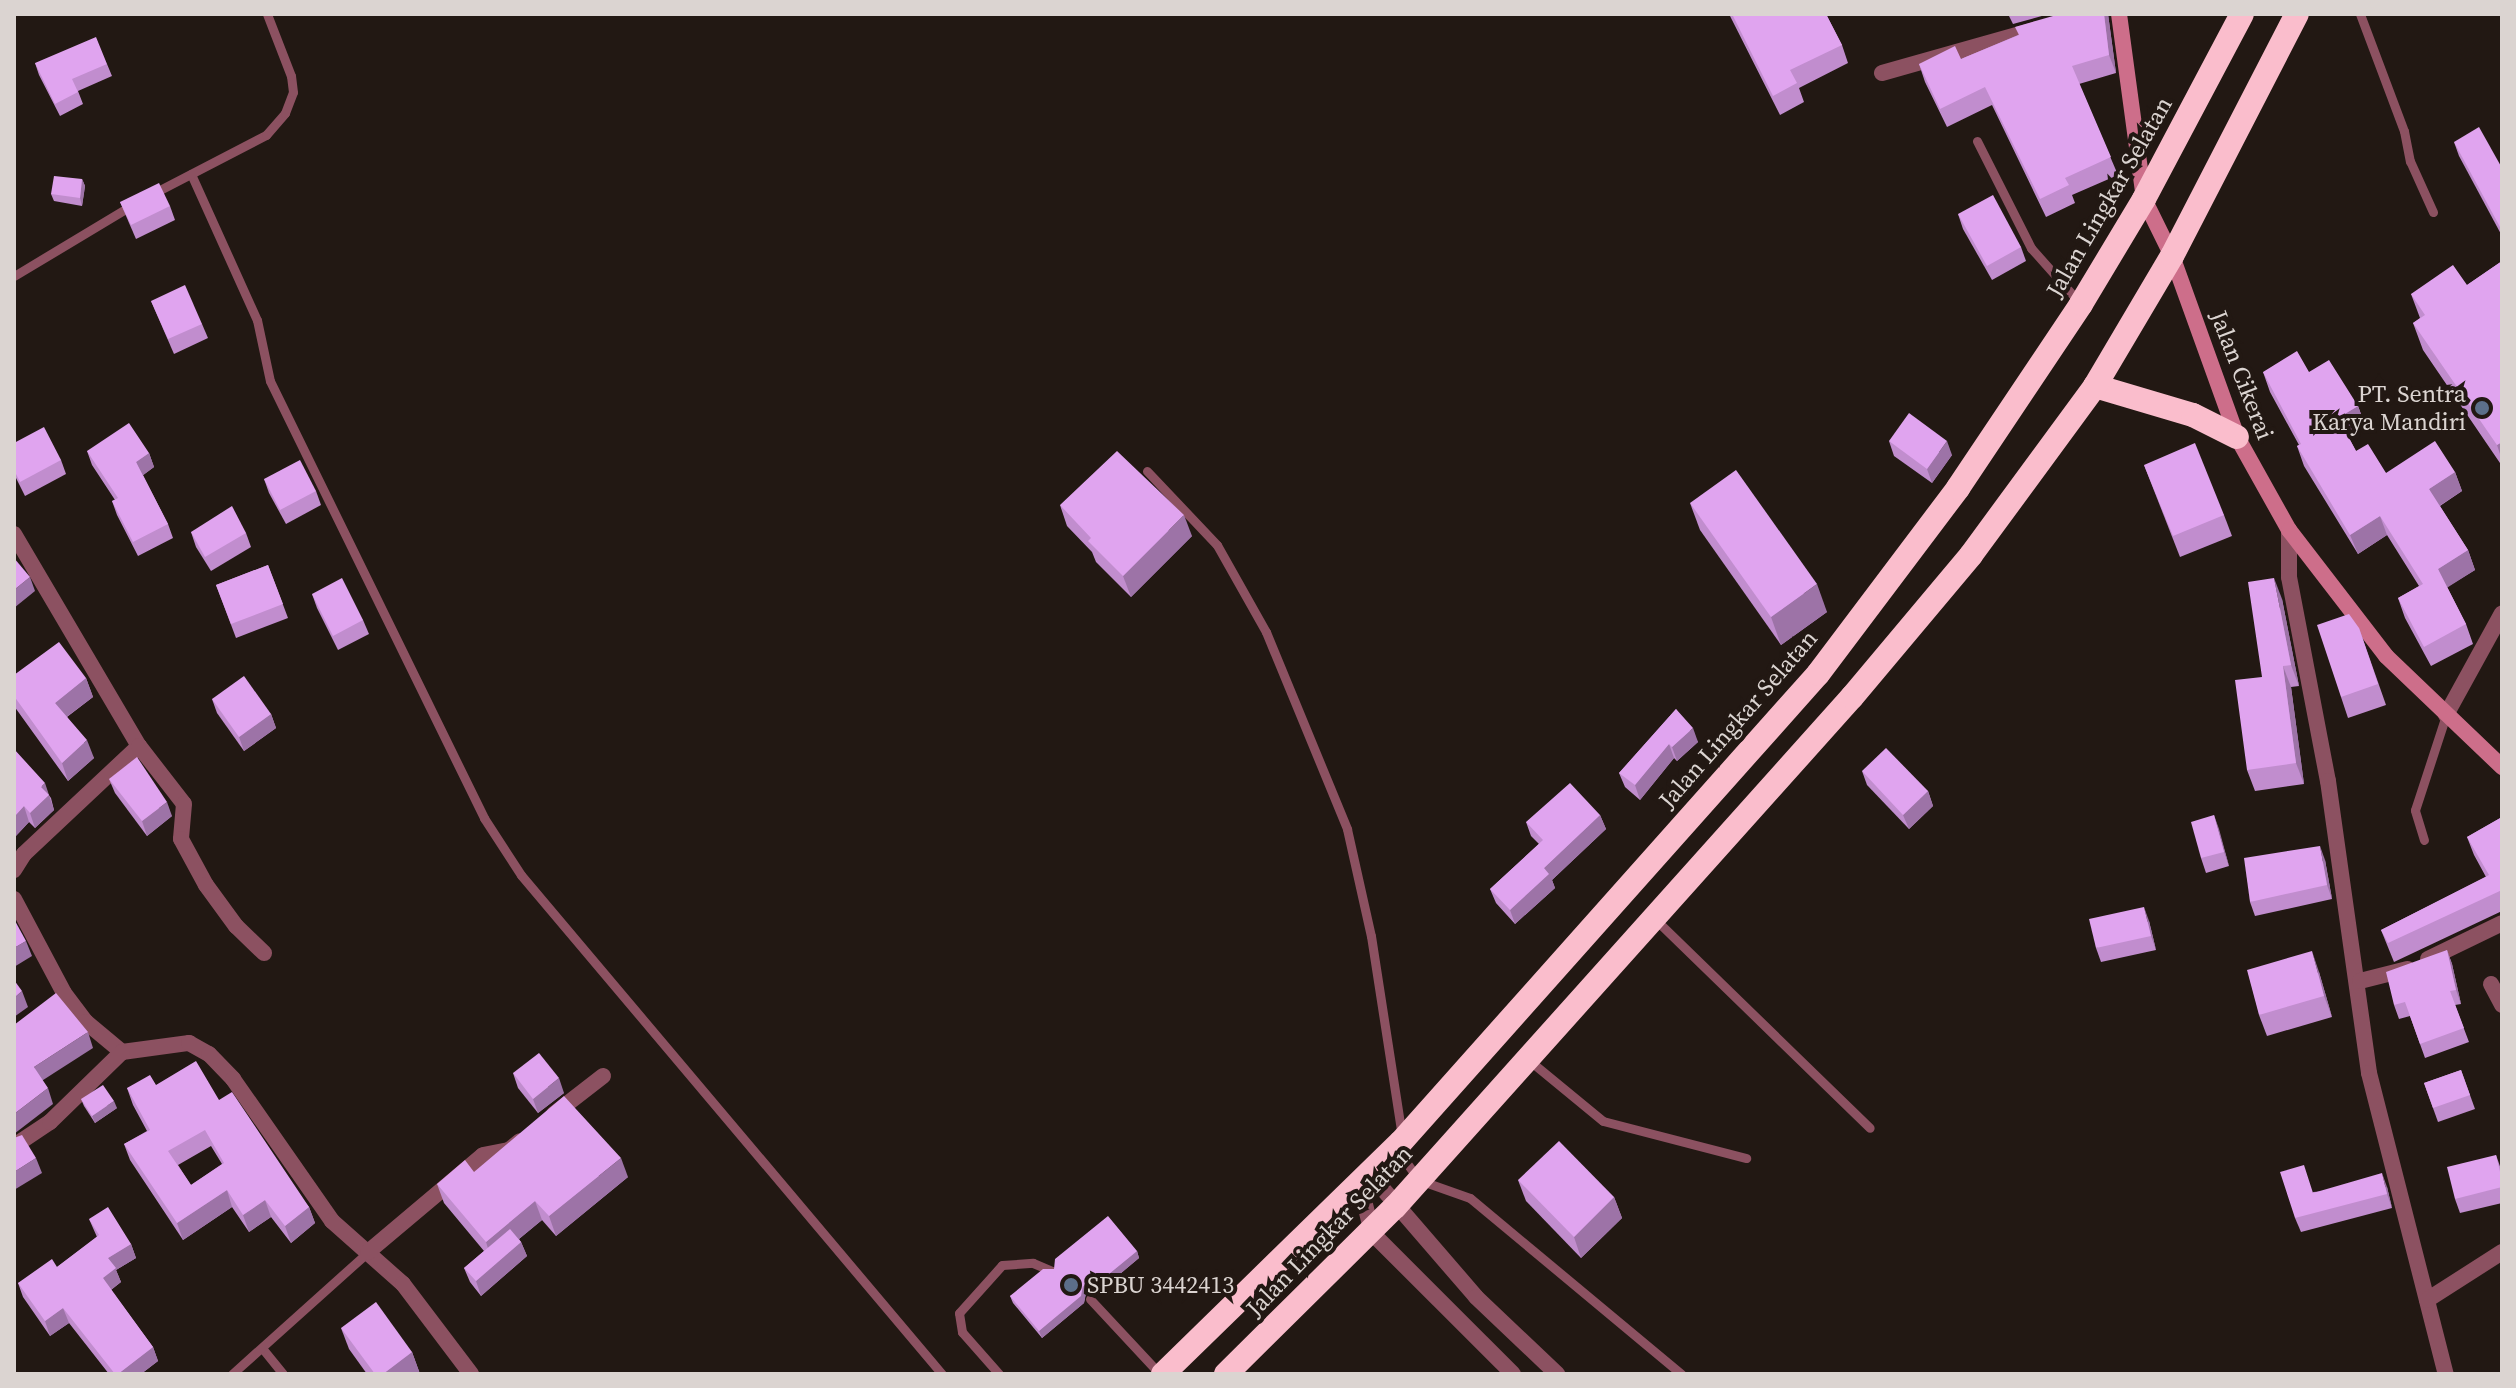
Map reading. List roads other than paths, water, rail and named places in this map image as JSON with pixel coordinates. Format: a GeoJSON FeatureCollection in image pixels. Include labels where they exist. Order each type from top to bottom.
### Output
{"type":"FeatureCollection","features":[{"type":"Feature","properties":{"kind":"highway","name":"Jalan Lingkar Selatan"},"geometry":{"type":"LineString","coordinates":[[1161,1374],[1401,1142],[1818,674],[1958,488],[2081,304],[2144,199],[2242,14]]}},
{"type":"Feature","properties":{"kind":"highway","name":"Jalan Lingkar Selatan"},"geometry":{"type":"LineString","coordinates":[[1226,1374],[1372,1233],[1852,697],[1971,555],[2095,386],[2172,256],[2297,14]]}},
{"type":"Feature","properties":{"kind":"highway"},"geometry":{"type":"LineString","coordinates":[[2095,386],[2193,415],[2237,437]]}},
{"type":"Feature","properties":{"kind":"street","name":"Jalan Cikerai"},"geometry":{"type":"LineString","coordinates":[[2119,14],[2144,199],[2172,256],[2237,437],[2289,530],[2386,656],[2502,767]]}},
{"type":"Feature","properties":{"kind":"street"},"geometry":{"type":"LineString","coordinates":[[1882,73],[2049,26]]}},
{"type":"Feature","properties":{"kind":"street"},"geometry":{"type":"LineString","coordinates":[[2289,530],[2289,577],[2328,781],[2360,981],[2369,1073],[2446,1374]]}},
{"type":"Feature","properties":{"kind":"street"},"geometry":{"type":"LineString","coordinates":[[14,534],[139,746],[184,804],[181,839],[206,885],[236,926],[264,953]]}},
{"type":"Feature","properties":{"kind":"street"},"geometry":{"type":"LineString","coordinates":[[2446,715],[2502,613]]}},
{"type":"Feature","properties":{"kind":"street"},"geometry":{"type":"LineString","coordinates":[[14,870],[24,854],[139,746]]}},
{"type":"Feature","properties":{"kind":"street"},"geometry":{"type":"LineString","coordinates":[[14,899],[58,998],[122,1052]]}},
{"type":"Feature","properties":{"kind":"street"},"geometry":{"type":"LineString","coordinates":[[2360,981],[2395,974],[2502,923]]}},
{"type":"Feature","properties":{"kind":"street"},"geometry":{"type":"LineString","coordinates":[[2491,984],[2502,1005]]}},
{"type":"Feature","properties":{"kind":"street"},"geometry":{"type":"LineString","coordinates":[[14,1146],[50,1122],[122,1052],[189,1043],[209,1054],[233,1079],[332,1221],[403,1284],[471,1374]]}},
{"type":"Feature","properties":{"kind":"street"},"geometry":{"type":"LineString","coordinates":[[368,1252],[483,1155],[509,1150],[603,1076]]}},
{"type":"Feature","properties":{"kind":"street"},"geometry":{"type":"LineString","coordinates":[[1365,1179],[1395,1207],[1476,1297],[1557,1374]]}},
{"type":"Feature","properties":{"kind":"street"},"geometry":{"type":"LineString","coordinates":[[1365,1179],[1372,1233],[1513,1374]]}},
{"type":"Feature","properties":{"kind":"street"},"geometry":{"type":"LineString","coordinates":[[2427,1300],[2502,1252]]}},
{"type":"Feature","properties":{"kind":"lane"},"geometry":{"type":"LineString","coordinates":[[14,276],[191,174],[266,135],[285,113],[293,92],[291,76],[267,14]]}},
{"type":"Feature","properties":{"kind":"lane"},"geometry":{"type":"LineString","coordinates":[[2360,14],[2404,131],[2410,161],[2433,212]]}},
{"type":"Feature","properties":{"kind":"lane"},"geometry":{"type":"LineString","coordinates":[[1977,141],[2031,248],[2081,304]]}},
{"type":"Feature","properties":{"kind":"lane"},"geometry":{"type":"LineString","coordinates":[[191,174],[257,320],[270,381],[484,818],[521,875],[942,1374]]}},
{"type":"Feature","properties":{"kind":"lane"},"geometry":{"type":"LineString","coordinates":[[1147,471],[1217,545],[1266,632],[1347,829],[1371,936],[1406,1162],[1419,1180],[1470,1198],[1681,1374]]}},
{"type":"Feature","properties":{"kind":"lane"},"geometry":{"type":"LineString","coordinates":[[2424,840],[2415,810],[2446,715]]}},
{"type":"Feature","properties":{"kind":"lane"},"geometry":{"type":"LineString","coordinates":[[1654,917],[1870,1128]]}},
{"type":"Feature","properties":{"kind":"lane"},"geometry":{"type":"LineString","coordinates":[[1527,1058],[1603,1121],[1746,1158]]}},
{"type":"Feature","properties":{"kind":"lane"},"geometry":{"type":"LineString","coordinates":[[232,1374],[368,1252]]}},
{"type":"Feature","properties":{"kind":"lane"},"geometry":{"type":"LineString","coordinates":[[999,1374],[962,1332],[959,1313],[1002,1265],[1033,1263],[1052,1271]]}},
{"type":"Feature","properties":{"kind":"lane"},"geometry":{"type":"LineString","coordinates":[[1090,1299],[1161,1374]]}},
{"type":"Feature","properties":{"kind":"lane"},"geometry":{"type":"LineString","coordinates":[[262,1348],[283,1374]]}},
{"type":"Feature","properties":{"kind":"place","name":"PT. Sentra Karya Mandiri"},"geometry":{"type":"Point","coordinates":[2482,408]}},
{"type":"Feature","properties":{"kind":"place","name":"SPBU 3442413"},"geometry":{"type":"Point","coordinates":[1071,1285]}}]}
